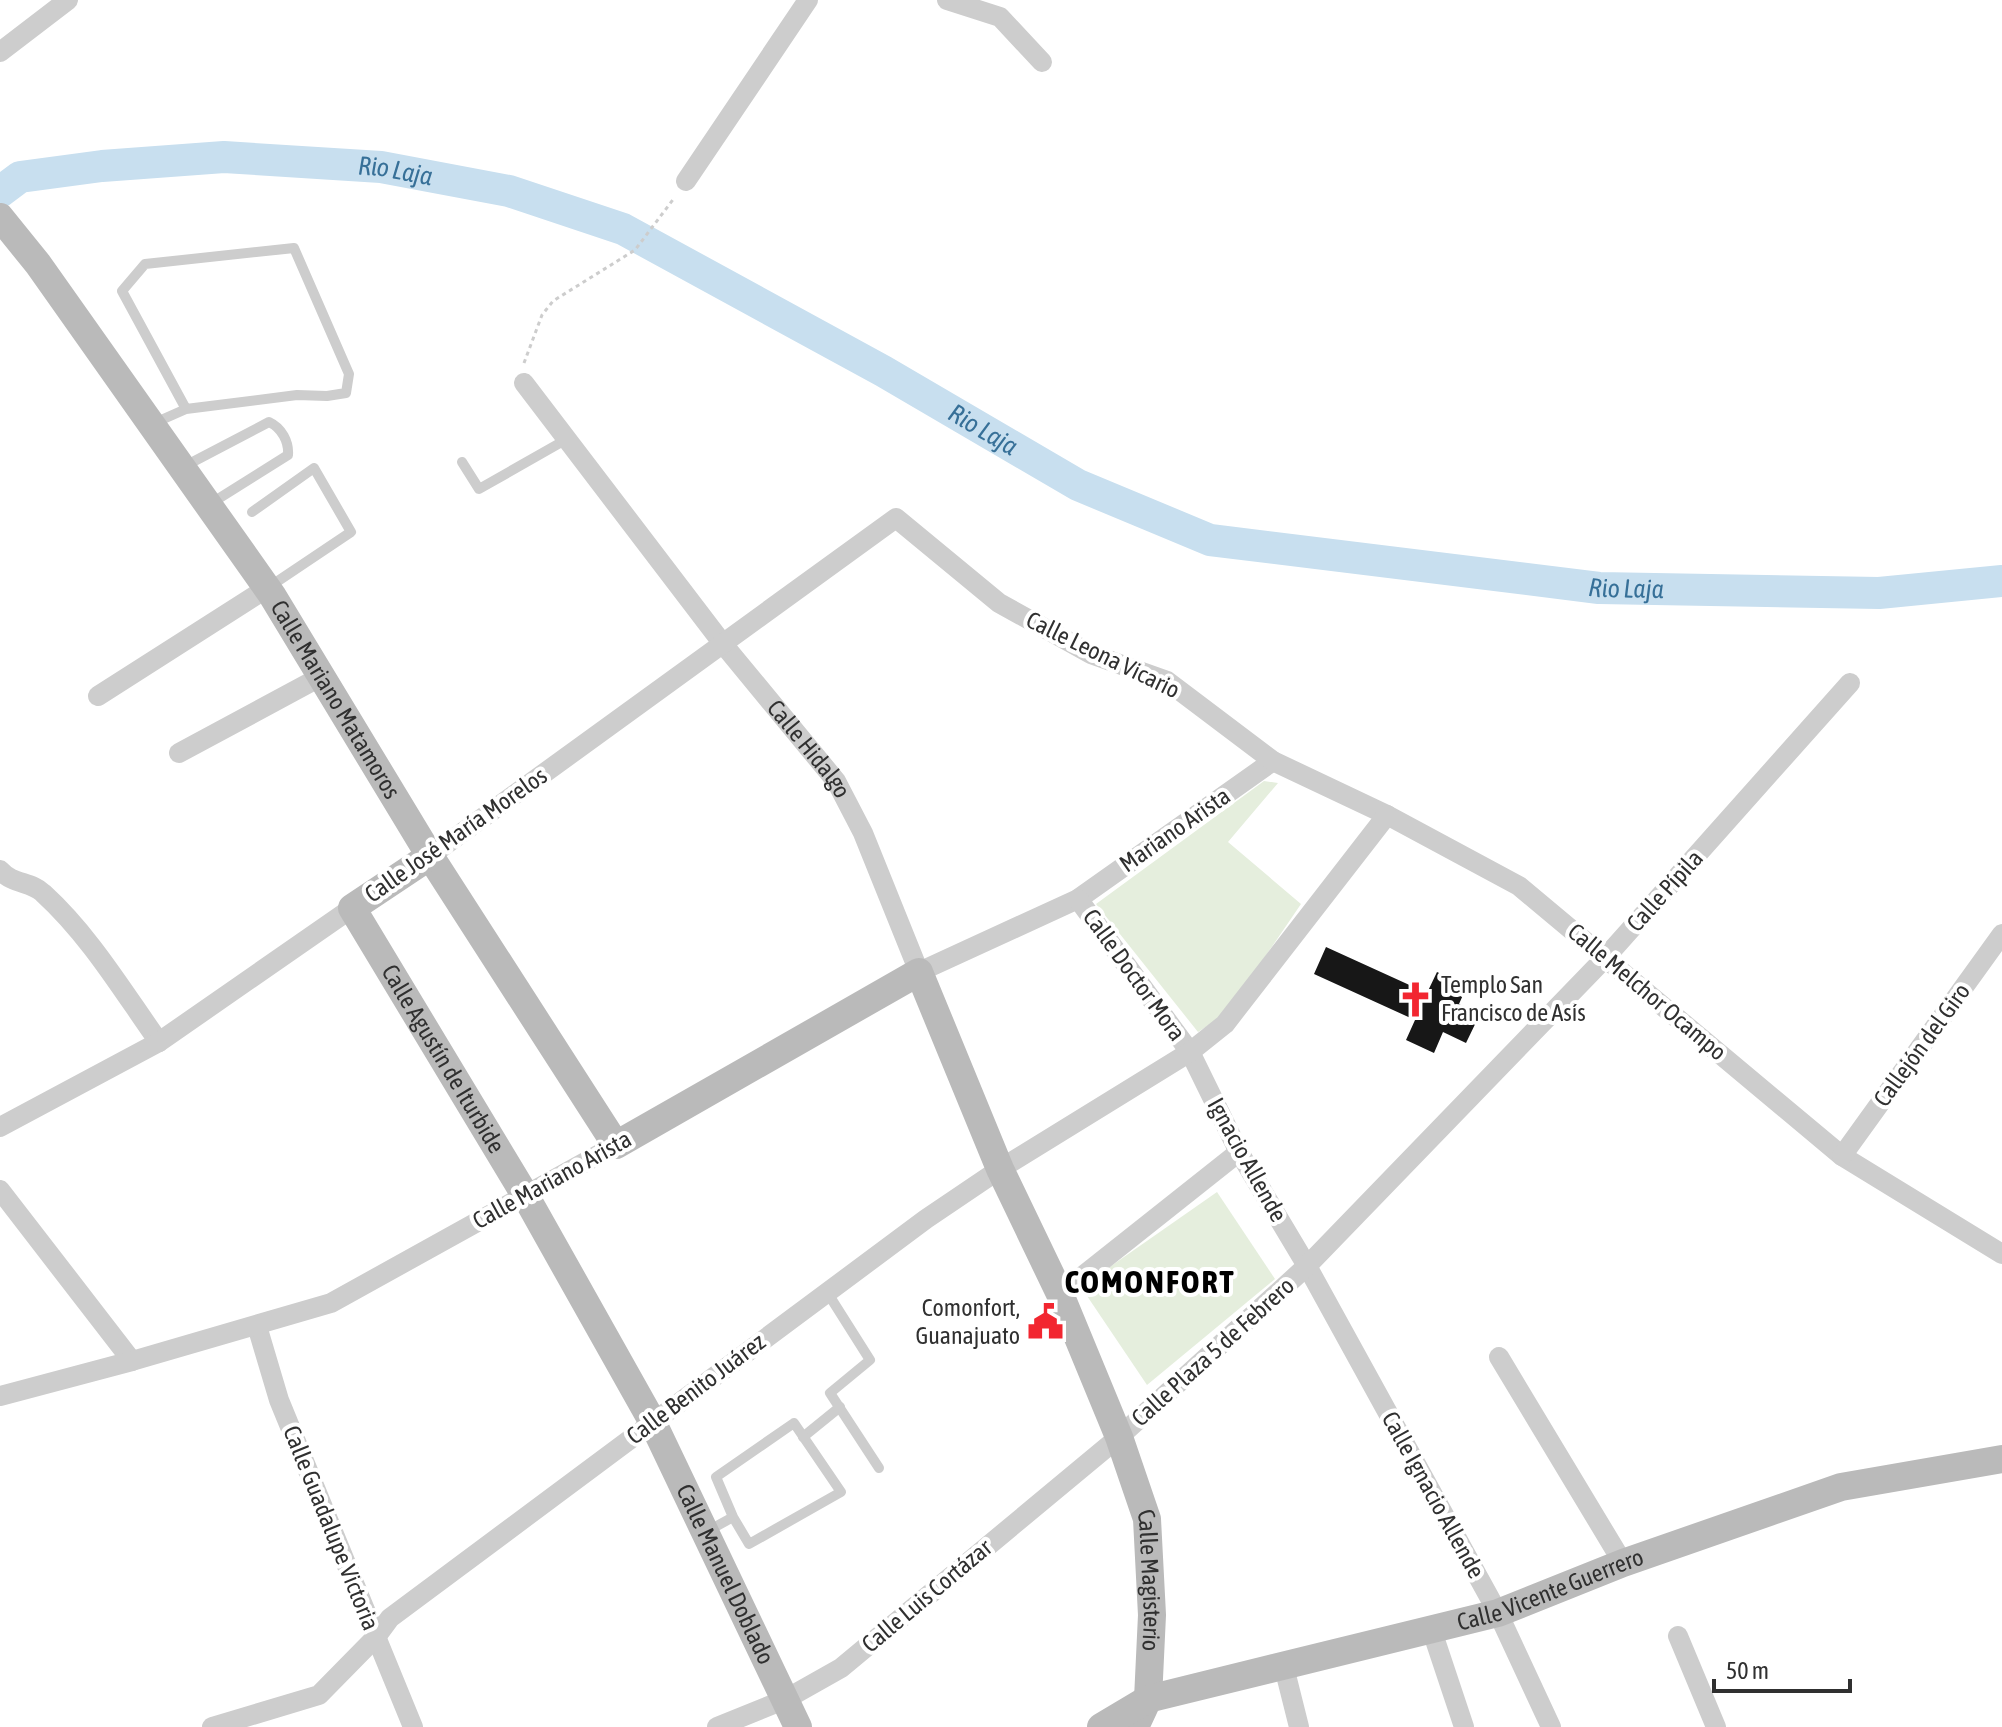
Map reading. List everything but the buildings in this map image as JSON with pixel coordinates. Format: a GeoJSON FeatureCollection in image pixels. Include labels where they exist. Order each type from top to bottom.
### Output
{"type":"FeatureCollection","features":[{"type":"Feature","properties":{"kind":"street"},"geometry":{"type":"LineString","coordinates":[[0,52],[68,0]]}},
{"type":"Feature","properties":{"kind":"street"},"geometry":{"type":"LineString","coordinates":[[686,181],[808,0]]}},
{"type":"Feature","properties":{"kind":"street"},"geometry":{"type":"LineString","coordinates":[[947,0],[1000,17],[1042,62]]}},
{"type":"Feature","properties":{"kind":"street","name":"Calle Mariano Matamoros"},"geometry":{"type":"LineString","coordinates":[[0,217],[38,264],[267,588],[430,856],[616,1145]]}},
{"type":"Feature","properties":{"kind":"street","name":"Calle Hidalgo"},"geometry":{"type":"LineString","coordinates":[[524,383],[723,644],[836,781],[863,833],[1000,1169],[1060,1294]]}},
{"type":"Feature","properties":{"kind":"street","name":"Calle José María Morelos"},"geometry":{"type":"LineString","coordinates":[[0,1127],[159,1042],[430,856],[896,518]]}},
{"type":"Feature","properties":{"kind":"street","name":"Calle Leona Vicario"},"geometry":{"type":"LineString","coordinates":[[896,518],[999,603],[1091,654],[1167,681],[1273,761]]}},
{"type":"Feature","properties":{"kind":"street"},"geometry":{"type":"LineString","coordinates":[[98,696],[267,588]]}},
{"type":"Feature","properties":{"kind":"street"},"geometry":{"type":"LineString","coordinates":[[179,753],[322,676]]}},
{"type":"Feature","properties":{"kind":"street","name":"Calle Pípila"},"geometry":{"type":"LineString","coordinates":[[1307,1266],[1605,958],[1850,683]]}},
{"type":"Feature","properties":{"kind":"street","name":"Calle Melchor Ocampo"},"geometry":{"type":"LineString","coordinates":[[1273,761],[1387,815],[1519,886],[1842,1156],[2002,1254]]}},
{"type":"Feature","properties":{"kind":"street","name":"Mariano Arista"},"geometry":{"type":"LineString","coordinates":[[1078,899],[1273,761]]}},
{"type":"Feature","properties":{"kind":"street","name":"Calle Benito Juárez"},"geometry":{"type":"LineString","coordinates":[[212,1727],[319,1695],[376,1637],[390,1618],[652,1421],[926,1219],[1000,1169],[1190,1052],[1225,1024],[1387,815]]}},
{"type":"Feature","properties":{"kind":"street"},"geometry":{"type":"LineString","coordinates":[[0,870],[8,879],[40,889],[80,929],[159,1042]]}},
{"type":"Feature","properties":{"kind":"street","name":"Calle Mariano Arista"},"geometry":{"type":"LineString","coordinates":[[0,1396],[331,1303],[919,972],[1078,899]]}},
{"type":"Feature","properties":{"kind":"street","name":"Calle Doctor Mora"},"geometry":{"type":"LineString","coordinates":[[1078,899],[1190,1052]]}},
{"type":"Feature","properties":{"kind":"street","name":"Calle Agustín de Iturbide"},"geometry":{"type":"LineString","coordinates":[[352,908],[525,1195],[652,1421]]}},
{"type":"Feature","properties":{"kind":"street","name":"Callejón del Giro"},"geometry":{"type":"LineString","coordinates":[[1842,1156],[2002,934]]}},
{"type":"Feature","properties":{"kind":"street","name":"Ignacio Allende"},"geometry":{"type":"LineString","coordinates":[[1190,1052],[1239,1152],[1307,1266]]}},
{"type":"Feature","properties":{"kind":"street"},"geometry":{"type":"LineString","coordinates":[[1060,1294],[1239,1152]]}},
{"type":"Feature","properties":{"kind":"street"},"geometry":{"type":"LineString","coordinates":[[0,1190],[132,1361]]}},
{"type":"Feature","properties":{"kind":"street","name":"Calle Plaza 5 de Febrero"},"geometry":{"type":"LineString","coordinates":[[1119,1437],[1307,1266]]}},
{"type":"Feature","properties":{"kind":"street","name":"Calle Ignacio Allende"},"geometry":{"type":"LineString","coordinates":[[1307,1266],[1498,1613],[1551,1727]]}},
{"type":"Feature","properties":{"kind":"street","name":"Calle Magisterio"},"geometry":{"type":"LineString","coordinates":[[1060,1294],[1119,1437],[1147,1519],[1152,1615],[1148,1699],[1135,1727]]}},
{"type":"Feature","properties":{"kind":"street","name":"Calle Guadalupe Victoria"},"geometry":{"type":"LineString","coordinates":[[257,1326],[279,1400],[413,1727]]}},
{"type":"Feature","properties":{"kind":"street"},"geometry":{"type":"LineString","coordinates":[[1499,1357],[1623,1563]]}},
{"type":"Feature","properties":{"kind":"street","name":"Calle Manuel Doblado"},"geometry":{"type":"LineString","coordinates":[[652,1421],[798,1727]]}},
{"type":"Feature","properties":{"kind":"street","name":"Calle Luis Cortázar"},"geometry":{"type":"LineString","coordinates":[[717,1727],[786,1699],[841,1668],[1119,1437]]}},
{"type":"Feature","properties":{"kind":"street","name":"Calle Vicente Guerrero"},"geometry":{"type":"LineString","coordinates":[[1101,1727],[1148,1699],[1498,1613],[1623,1563],[1841,1487],[2002,1459]]}},
{"type":"Feature","properties":{"kind":"street"},"geometry":{"type":"LineString","coordinates":[[1432,1631],[1464,1727]]}},
{"type":"Feature","properties":{"kind":"street"},"geometry":{"type":"LineString","coordinates":[[1678,1636],[1716,1727]]}},
{"type":"Feature","properties":{"kind":"street"},"geometry":{"type":"LineString","coordinates":[[1284,1667],[1299,1727]]}},
{"type":"Feature","properties":{"kind":"lane"},"geometry":{"type":"LineString","coordinates":[[151,424],[186,409],[297,395],[346,393],[349,374],[294,248],[145,264],[122,291],[186,409]]}},
{"type":"Feature","properties":{"kind":"lane"},"geometry":{"type":"LineString","coordinates":[[182,467],[269,422],[276,426],[289,445],[288,455],[208,505]]}},
{"type":"Feature","properties":{"kind":"lane"},"geometry":{"type":"LineString","coordinates":[[462,462],[479,489],[567,439]]}},
{"type":"Feature","properties":{"kind":"lane"},"geometry":{"type":"LineString","coordinates":[[252,512],[314,468],[351,532],[267,588]]}},
{"type":"Feature","properties":{"kind":"lane"},"geometry":{"type":"LineString","coordinates":[[827,1292],[870,1360],[830,1393],[879,1468]]}},
{"type":"Feature","properties":{"kind":"lane"},"geometry":{"type":"LineString","coordinates":[[803,1437],[840,1407]]}},
{"type":"Feature","properties":{"kind":"lane"},"geometry":{"type":"LineString","coordinates":[[794,1423],[841,1492],[749,1544],[733,1517],[716,1477],[794,1423]]}},
{"type":"Feature","properties":{"kind":"lane"},"geometry":{"type":"LineString","coordinates":[[705,1532],[733,1517]]}},
{"type":"Feature","properties":{"kind":"path"},"geometry":{"type":"LineString","coordinates":[[524,383],[524,359],[542,315],[553,301],[635,250],[686,181]]}},
{"type":"Feature","properties":{"kind":"green space"},"geometry":{"type":"Polygon","coordinates":[[[1264,781],[1278,783],[1228,842],[1301,904],[1226,1014],[1198,1032],[1096,904],[1264,781]]]}},
{"type":"Feature","properties":{"kind":"green space"},"geometry":{"type":"Polygon","coordinates":[[[1217,1192],[1275,1279],[1147,1385],[1081,1287],[1217,1192]]]}},
{"type":"Feature","properties":{"kind":"waterway","name":"Rio Laja"},"geometry":{"type":"LineString","coordinates":[[0,192],[20,177],[102,166],[224,157],[381,167],[509,191],[623,229],[883,371],[1078,485],[1210,540],[1599,588],[1879,593],[2002,581]]}},
{"type":"Feature","properties":{"kind":"place","name":"Templo San Francisco de Asís"},"geometry":{"type":"Point","coordinates":[1415,999]}},
{"type":"Feature","properties":{"kind":"place","name":"Comonfort, Guanajuato"},"geometry":{"type":"Point","coordinates":[1046,1322]}},
{"type":"Feature","properties":{"kind":"district","name":"COMONFORT"},"geometry":{"type":"Point","coordinates":[1150,1282]}}]}
